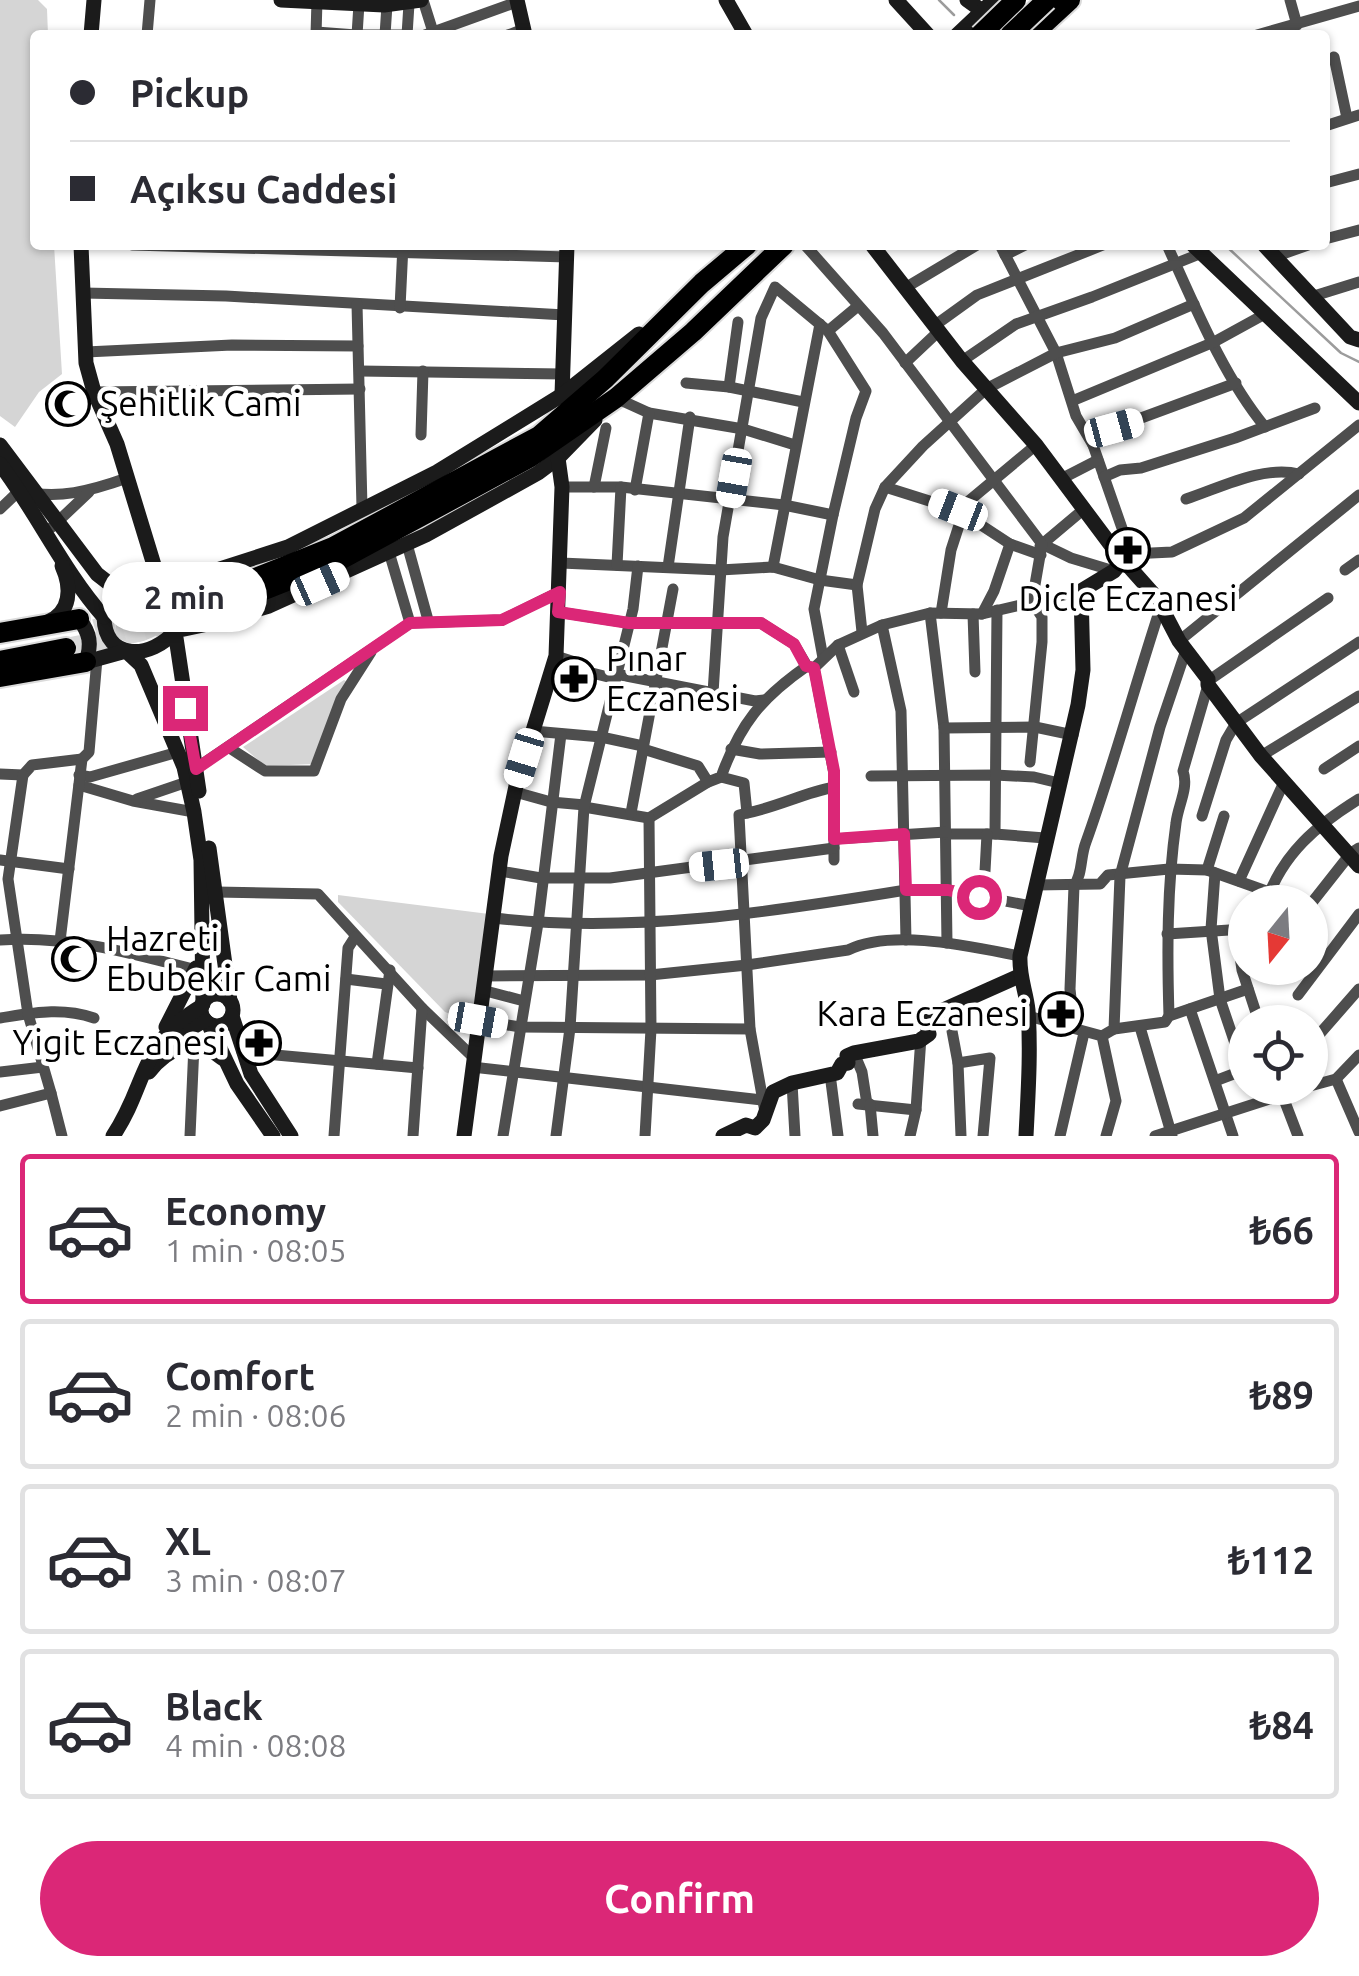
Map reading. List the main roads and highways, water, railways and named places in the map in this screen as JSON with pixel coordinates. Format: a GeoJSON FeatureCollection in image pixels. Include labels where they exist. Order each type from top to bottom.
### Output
{"type":"FeatureCollection","features":[{"type":"Feature","properties":{"kind":"highway"},"geometry":{"type":"LineString","coordinates":[[985,30],[1016,0]]}},
{"type":"Feature","properties":{"kind":"highway"},"geometry":{"type":"LineString","coordinates":[[1018,30],[1047,0]]}},
{"type":"Feature","properties":{"kind":"highway"},"geometry":{"type":"LineString","coordinates":[[1037,30],[1070,0]]}},
{"type":"Feature","properties":{"kind":"highway"},"geometry":{"type":"LineString","coordinates":[[741,250],[605,380],[539,436],[213,609],[340,560],[529,458],[616,398],[797,250]]}},
{"type":"Feature","properties":{"kind":"highway"},"geometry":{"type":"LineString","coordinates":[[693,332],[779,250]]}},
{"type":"Feature","properties":{"kind":"highway"},"geometry":{"type":"LineString","coordinates":[[0,634],[79,619]]}},
{"type":"Feature","properties":{"kind":"highway"},"geometry":{"type":"LineString","coordinates":[[0,649],[65,642],[0,661]]}},
{"type":"Feature","properties":{"kind":"highway"},"geometry":{"type":"LineString","coordinates":[[0,677],[92,660]]}},
{"type":"Feature","properties":{"kind":"waterway"},"geometry":{"type":"LineString","coordinates":[[939,0],[954,15]]}},
{"type":"Feature","properties":{"kind":"waterway"},"geometry":{"type":"LineString","coordinates":[[1230,250],[1341,353],[1359,362]]}},
{"type":"Feature","properties":{"kind":"tunnel"},"geometry":{"type":"LineString","coordinates":[[95,629],[213,595]]}},
{"type":"Feature","properties":{"kind":"tunnel"},"geometry":{"type":"LineString","coordinates":[[66,648],[219,608]]}},
{"type":"Feature","properties":{"kind":"place","name":"Şehitlik Cami"},"geometry":{"type":"Point","coordinates":[68,404]}},
{"type":"Feature","properties":{"kind":"place","name":"Dicle Eczanesi"},"geometry":{"type":"Point","coordinates":[1128,550]}},
{"type":"Feature","properties":{"kind":"place","name":"Pınar Eczanesi"},"geometry":{"type":"Point","coordinates":[574,679]}},
{"type":"Feature","properties":{"kind":"place","name":"Hazreti Ebubekir Cami"},"geometry":{"type":"Point","coordinates":[74,959]}},
{"type":"Feature","properties":{"kind":"place","name":"Kara Eczanesi"},"geometry":{"type":"Point","coordinates":[1061,1014]}},
{"type":"Feature","properties":{"kind":"place","name":"Yigit Eczanesi"},"geometry":{"type":"Point","coordinates":[259,1043]}}]}
